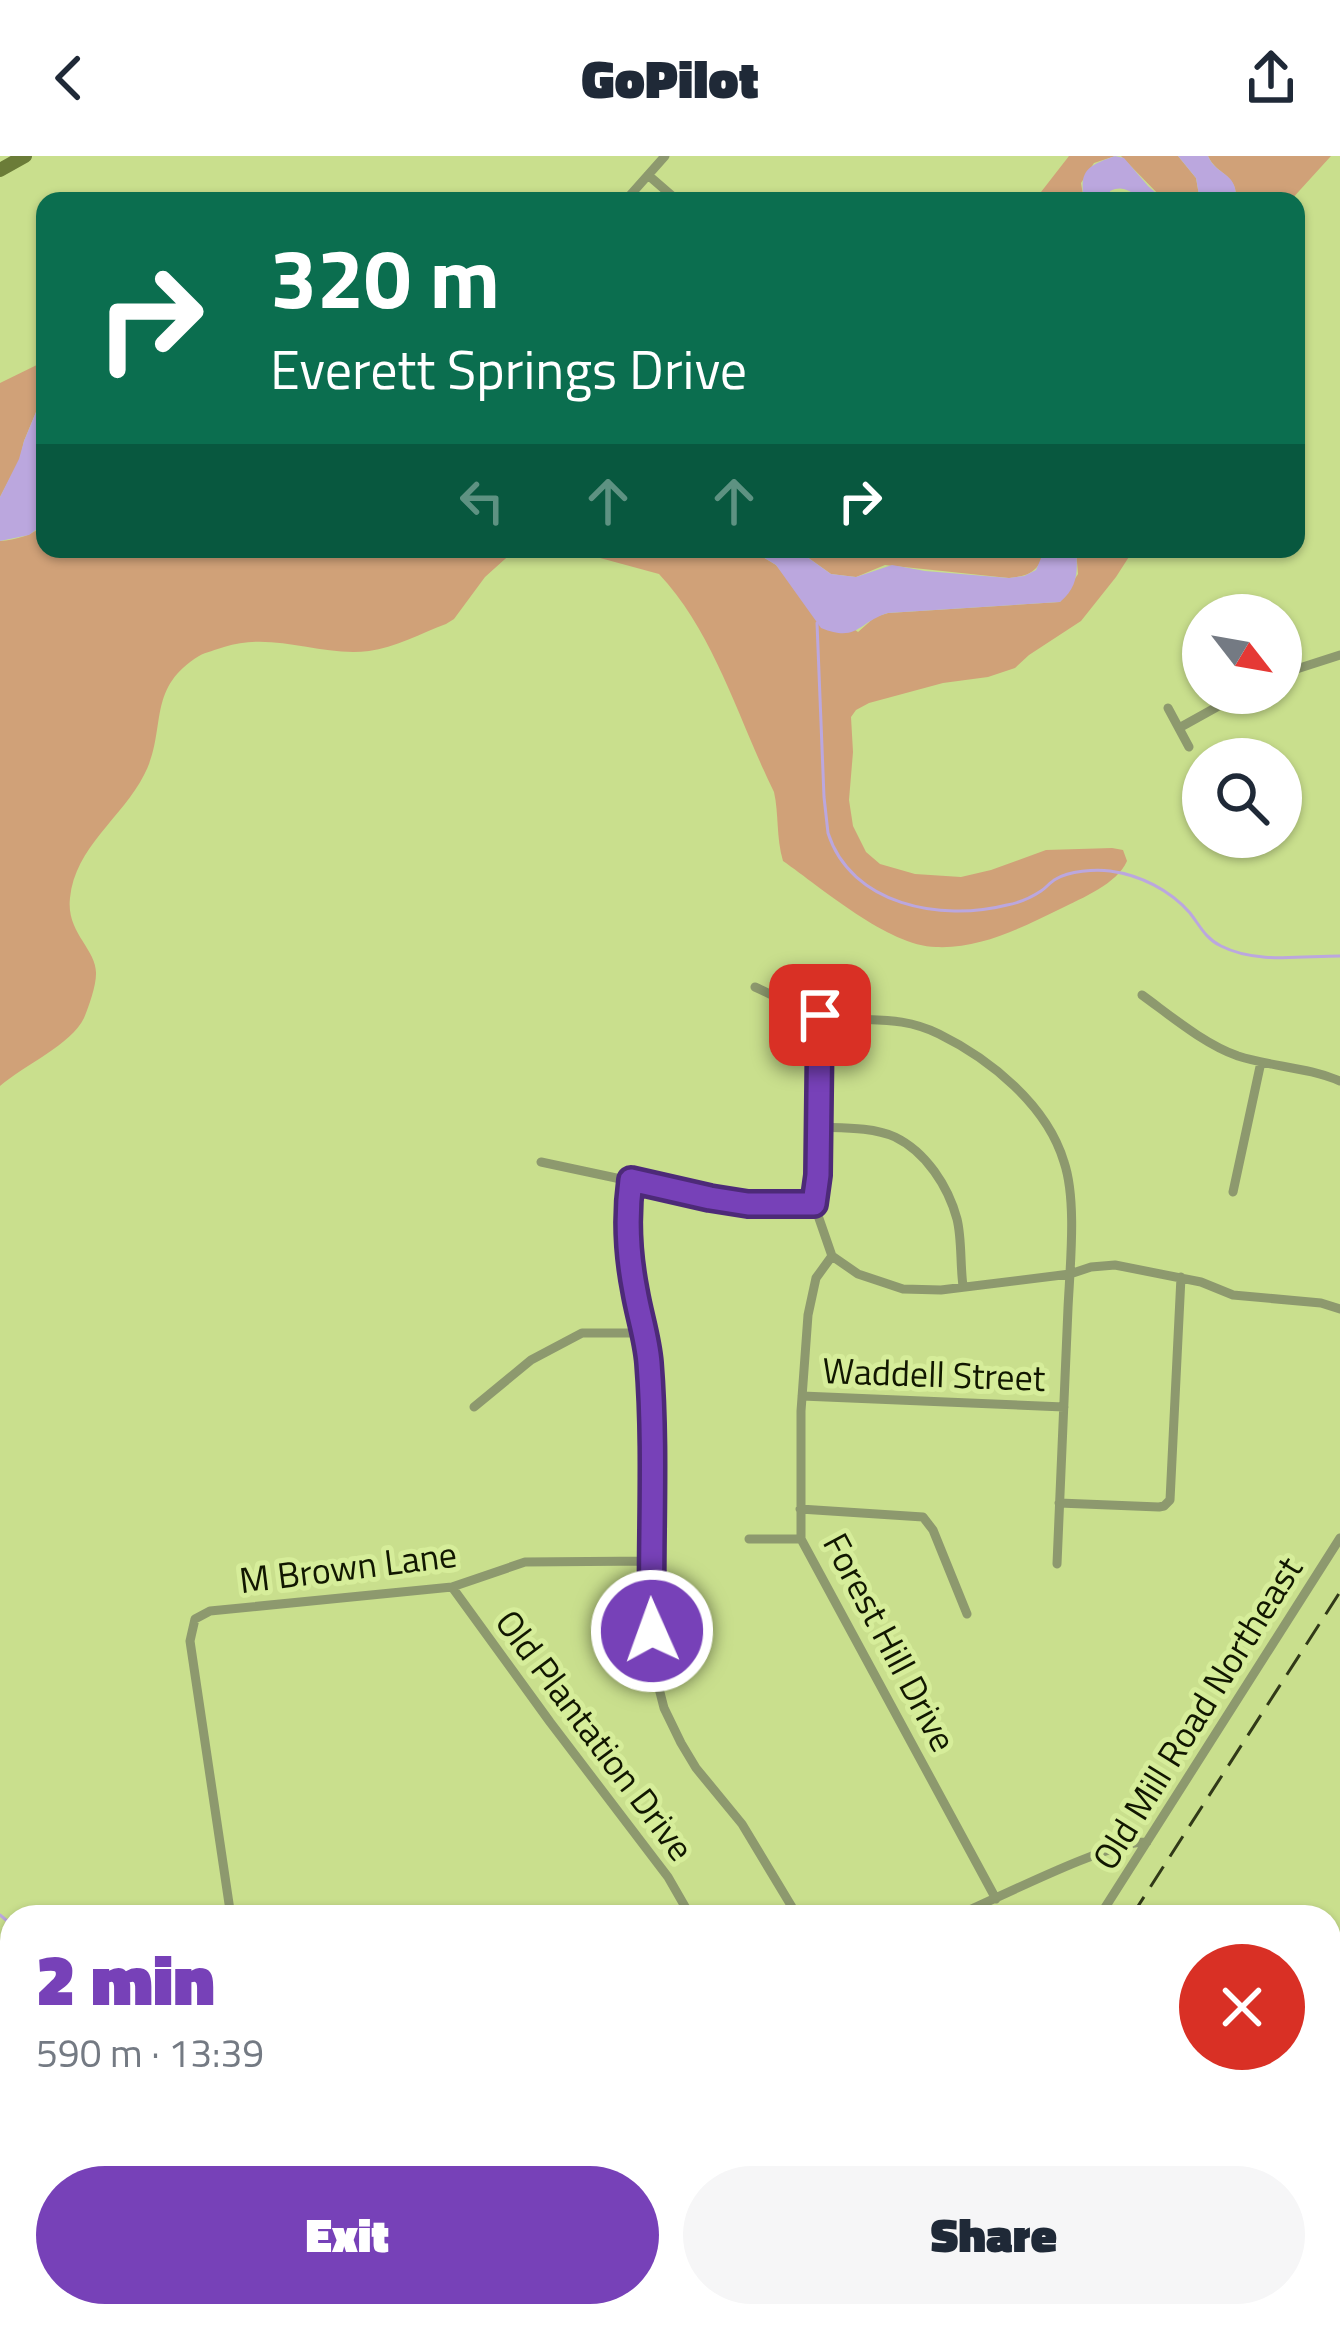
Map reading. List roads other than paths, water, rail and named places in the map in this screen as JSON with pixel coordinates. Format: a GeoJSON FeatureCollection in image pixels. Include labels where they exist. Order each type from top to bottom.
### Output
{"type":"FeatureCollection","features":[{"type":"Feature","properties":{"kind":"main road"},"geometry":{"type":"LineString","coordinates":[[0,170],[26,156]]}},
{"type":"Feature","properties":{"kind":"street"},"geometry":{"type":"LineString","coordinates":[[633,192],[665,156]]}},
{"type":"Feature","properties":{"kind":"street"},"geometry":{"type":"LineString","coordinates":[[648,176],[667,192]]}},
{"type":"Feature","properties":{"kind":"street"},"geometry":{"type":"LineString","coordinates":[[1302,667],[1340,655]]}},
{"type":"Feature","properties":{"kind":"street"},"geometry":{"type":"LineString","coordinates":[[1168,708],[1184,738]]}},
{"type":"Feature","properties":{"kind":"street"},"geometry":{"type":"LineString","coordinates":[[1179,728],[1204,714]]}},
{"type":"Feature","properties":{"kind":"street"},"geometry":{"type":"LineString","coordinates":[[754,987],[820,1015],[920,1026],[962,1047],[1005,1078],[1044,1120],[1069,1181],[1070,1274],[1057,1564]]}},
{"type":"Feature","properties":{"kind":"street"},"geometry":{"type":"LineString","coordinates":[[1142,995],[1235,1054],[1340,1081]]}},
{"type":"Feature","properties":{"kind":"street"},"geometry":{"type":"LineString","coordinates":[[820,1015],[814,1204],[832,1256],[858,1274],[903,1289],[941,1290],[1115,1265],[1181,1277],[1233,1295],[1340,1309]]}},
{"type":"Feature","properties":{"kind":"street"},"geometry":{"type":"LineString","coordinates":[[1233,1192],[1261,1062]]}},
{"type":"Feature","properties":{"kind":"street"},"geometry":{"type":"LineString","coordinates":[[819,1127],[892,1136],[921,1155],[945,1187],[958,1222],[963,1286]]}},
{"type":"Feature","properties":{"kind":"street"},"geometry":{"type":"LineString","coordinates":[[541,1162],[748,1204],[814,1204]]}},
{"type":"Feature","properties":{"kind":"street"},"geometry":{"type":"LineString","coordinates":[[631,1180],[629,1239],[634,1290],[646,1333],[652,1417],[653,1666],[664,1708],[696,1768],[742,1824],[791,1905]]}},
{"type":"Feature","properties":{"kind":"street","name":"Forest Hill Drive"},"geometry":{"type":"LineString","coordinates":[[832,1256],[816,1278],[808,1315],[802,1396],[802,1539],[996,1899]]}},
{"type":"Feature","properties":{"kind":"street"},"geometry":{"type":"LineString","coordinates":[[1060,1503],[1159,1507],[1170,1500],[1181,1277]]}},
{"type":"Feature","properties":{"kind":"street"},"geometry":{"type":"LineString","coordinates":[[474,1407],[531,1360],[582,1333],[646,1333]]}},
{"type":"Feature","properties":{"kind":"street","name":"Waddell Street"},"geometry":{"type":"LineString","coordinates":[[802,1396],[1064,1407]]}},
{"type":"Feature","properties":{"kind":"street"},"geometry":{"type":"LineString","coordinates":[[800,1509],[923,1517],[933,1530],[967,1614]]}},
{"type":"Feature","properties":{"kind":"street","name":"Old Mill Road Northeast"},"geometry":{"type":"LineString","coordinates":[[1107,1905],[1340,1538]]}},
{"type":"Feature","properties":{"kind":"street"},"geometry":{"type":"LineString","coordinates":[[749,1540],[802,1539]]}},
{"type":"Feature","properties":{"kind":"street","name":"M Brown Lane"},"geometry":{"type":"LineString","coordinates":[[229,1905],[190,1641],[195,1619],[210,1611],[452,1587],[525,1562],[650,1561]]}},
{"type":"Feature","properties":{"kind":"street","name":"Old Plantation Drive"},"geometry":{"type":"LineString","coordinates":[[452,1587],[684,1905]]}},
{"type":"Feature","properties":{"kind":"street"},"geometry":{"type":"LineString","coordinates":[[982,1905],[1112,1849],[1147,1842]]}},
{"type":"Feature","properties":{"kind":"waterway"},"geometry":{"type":"LineString","coordinates":[[821,621],[817,623],[828,833],[856,877],[877,892],[927,909],[981,910],[1025,900],[1068,874],[1110,871],[1164,891],[1211,940],[1235,952],[1279,958],[1340,956]]}},
{"type":"Feature","properties":{"kind":"railway"},"geometry":{"type":"LineString","coordinates":[[1139,1905],[1340,1592]]}}]}
